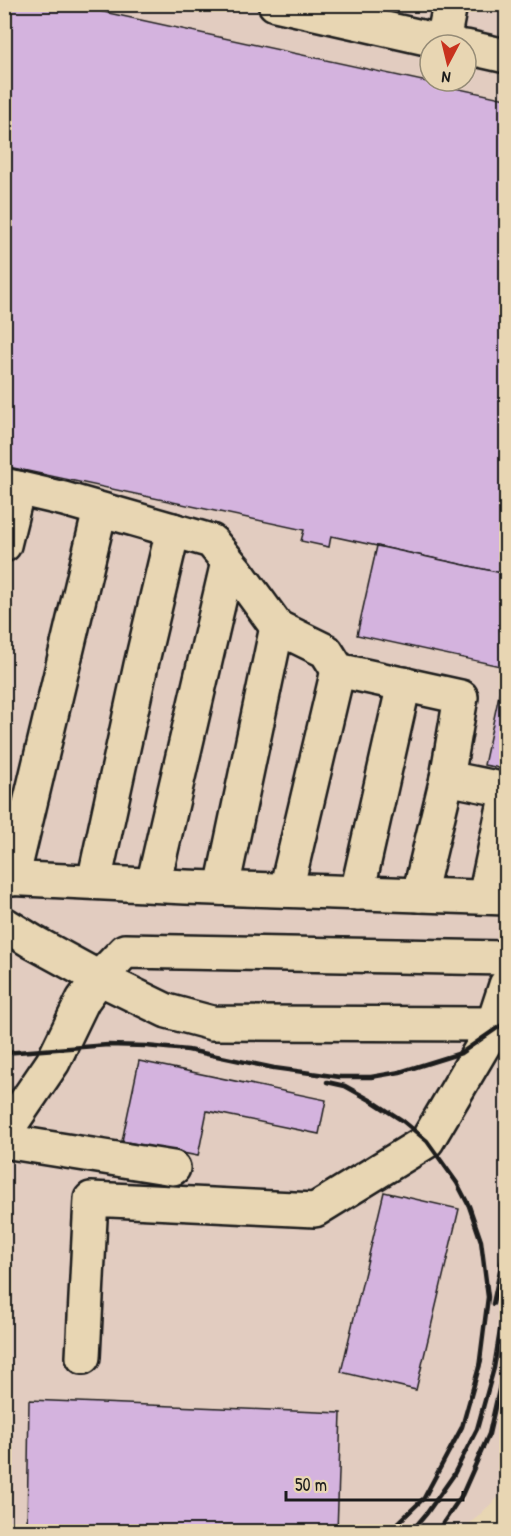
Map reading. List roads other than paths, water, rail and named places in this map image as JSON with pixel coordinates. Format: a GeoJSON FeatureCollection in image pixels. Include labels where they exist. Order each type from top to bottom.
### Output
{"type":"FeatureCollection","features":[{"type":"Feature","properties":{"kind":"lane"},"geometry":{"type":"LineString","coordinates":[[275,4],[378,16],[423,33]]}},
{"type":"Feature","properties":{"kind":"lane"},"geometry":{"type":"LineString","coordinates":[[450,4],[454,33]]}},
{"type":"Feature","properties":{"kind":"lane"},"geometry":{"type":"LineString","coordinates":[[478,49],[506,53]]}},
{"type":"Feature","properties":{"kind":"lane"},"geometry":{"type":"LineString","coordinates":[[4,545],[11,487],[211,541],[277,627],[326,651],[338,670],[286,890]]}},
{"type":"Feature","properties":{"kind":"lane"},"geometry":{"type":"LineString","coordinates":[[100,510],[8,878],[496,898],[507,797]]}},
{"type":"Feature","properties":{"kind":"lane"},"geometry":{"type":"LineString","coordinates":[[94,882],[173,530]]}},
{"type":"Feature","properties":{"kind":"lane"},"geometry":{"type":"LineString","coordinates":[[153,885],[228,562]]}},
{"type":"Feature","properties":{"kind":"lane"},"geometry":{"type":"LineString","coordinates":[[222,888],[277,627]]}},
{"type":"Feature","properties":{"kind":"lane"},"geometry":{"type":"LineString","coordinates":[[338,670],[461,698],[447,778],[419,895]]}},
{"type":"Feature","properties":{"kind":"lane"},"geometry":{"type":"LineString","coordinates":[[357,893],[404,684]]}},
{"type":"Feature","properties":{"kind":"lane"},"geometry":{"type":"LineString","coordinates":[[447,778],[507,790]]}},
{"type":"Feature","properties":{"kind":"lane"},"geometry":{"type":"LineString","coordinates":[[4,924],[99,978],[167,1011],[212,1023],[493,1024]]}},
{"type":"Feature","properties":{"kind":"lane"},"geometry":{"type":"LineString","coordinates":[[4,1134],[53,1062],[83,1000],[99,978],[125,951],[507,958]]}},
{"type":"Feature","properties":{"kind":"lane"},"geometry":{"type":"LineString","coordinates":[[83,1357],[91,1198],[315,1210],[427,1141],[490,1034],[507,985]]}},
{"type":"Feature","properties":{"kind":"lane"},"geometry":{"type":"LineString","coordinates":[[4,1141],[173,1168]]}},
{"type":"Feature","properties":{"kind":"railway"},"geometry":{"type":"LineString","coordinates":[[4,1053],[108,1045],[146,1046],[188,1050],[274,1068],[340,1077],[371,1077],[400,1072],[461,1053],[506,1022]]}},
{"type":"Feature","properties":{"kind":"railway"},"geometry":{"type":"LineString","coordinates":[[327,1082],[345,1086],[403,1121],[427,1141],[457,1183],[469,1206],[481,1241],[488,1297],[479,1368]]}},
{"type":"Feature","properties":{"kind":"railway"},"geometry":{"type":"LineString","coordinates":[[493,1304],[506,1242]]}},
{"type":"Feature","properties":{"kind":"railway"},"geometry":{"type":"LineString","coordinates":[[411,1532],[453,1476],[477,1429],[494,1368],[506,1293]]}},
{"type":"Feature","properties":{"kind":"railway"},"geometry":{"type":"LineString","coordinates":[[437,1532],[462,1495],[489,1434],[503,1372],[505,1348]]}},
{"type":"Feature","properties":{"kind":"railway"},"geometry":{"type":"LineString","coordinates":[[387,1532],[424,1498],[462,1427],[481,1360]]}}]}
